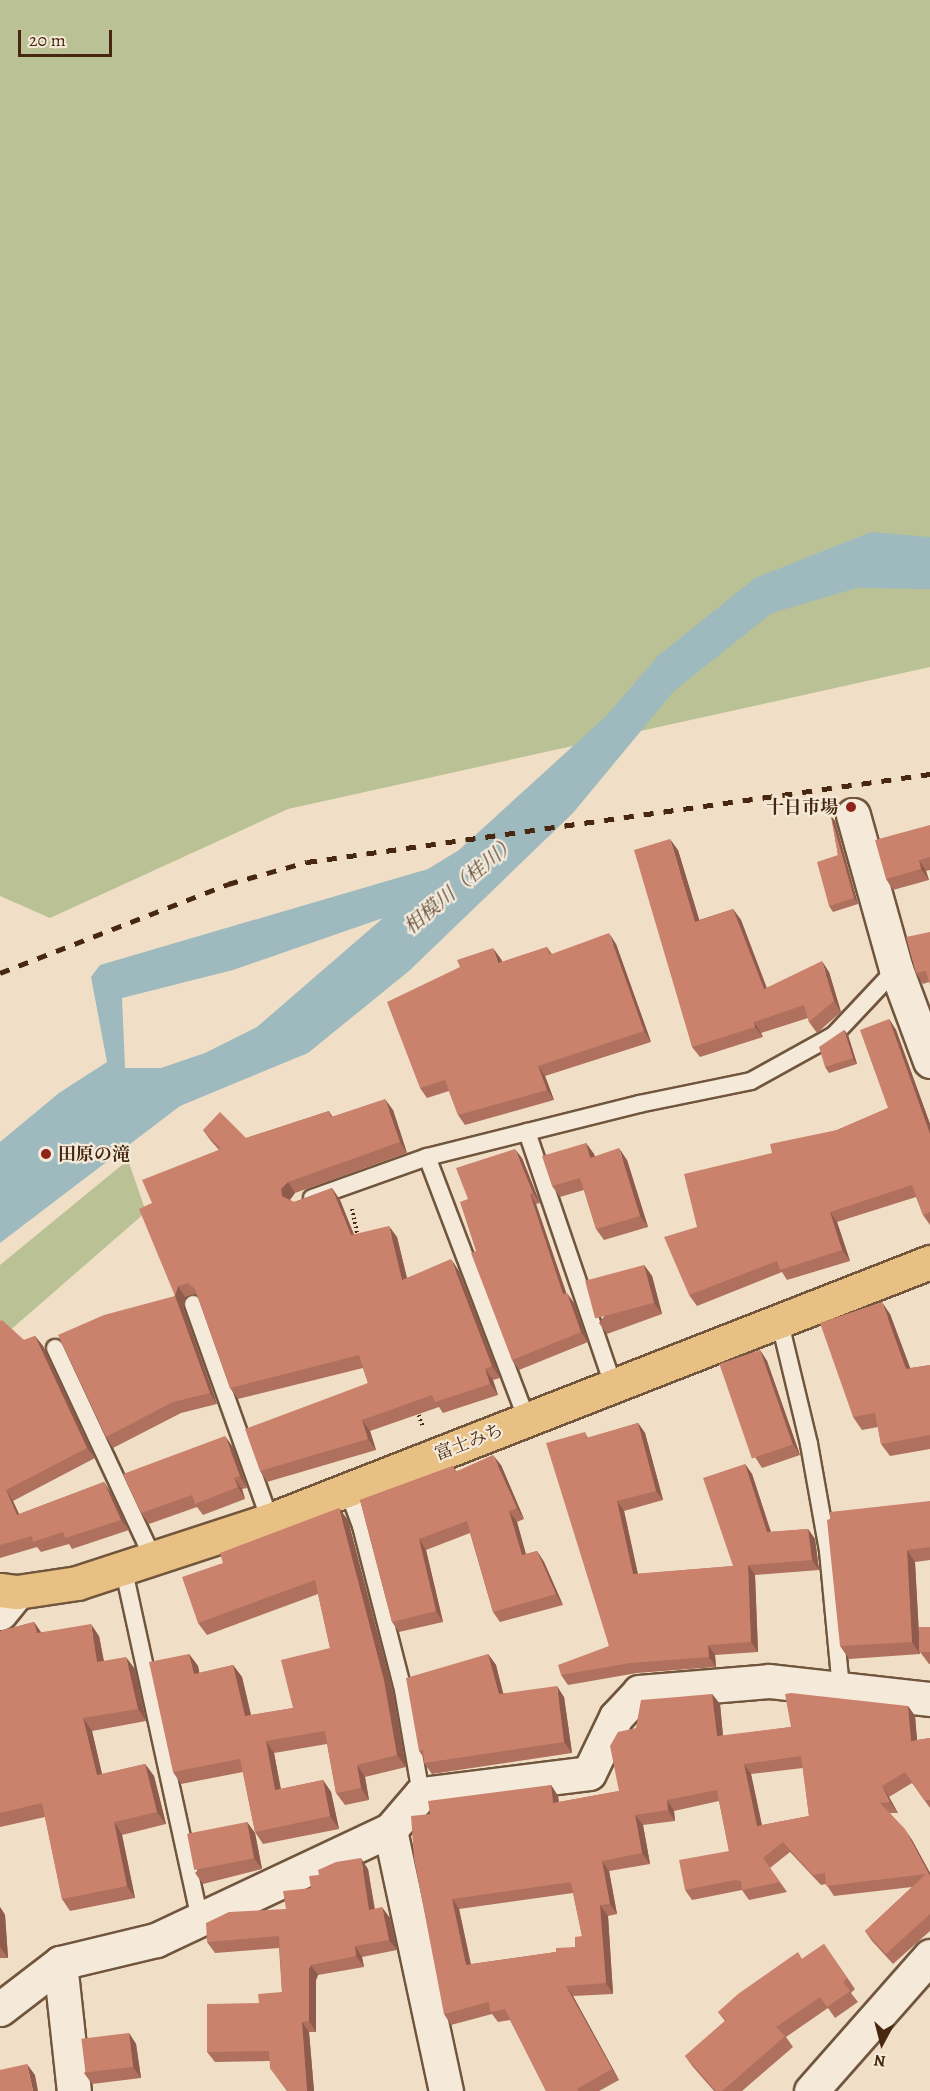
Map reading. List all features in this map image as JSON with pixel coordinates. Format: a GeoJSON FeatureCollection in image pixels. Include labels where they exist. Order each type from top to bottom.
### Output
{"type":"FeatureCollection","features":[{"type":"Feature","properties":{"kind":"highway","name":"富士みち"},"geometry":{"type":"LineString","coordinates":[[6,1598],[124,1570],[270,1520],[779,1319],[930,1262]]}},
{"type":"Feature","properties":{"kind":"street"},"geometry":{"type":"LineString","coordinates":[[853,815],[896,969],[930,1061]]}},
{"type":"Feature","properties":{"kind":"street"},"geometry":{"type":"LineString","coordinates":[[0,2008],[60,1963],[156,1940],[390,1830],[421,1794],[589,1773],[616,1717],[639,1692],[769,1681],[930,1699]]}},
{"type":"Feature","properties":{"kind":"street"},"geometry":{"type":"LineString","coordinates":[[390,1830],[446,2091]]}},
{"type":"Feature","properties":{"kind":"street"},"geometry":{"type":"LineString","coordinates":[[811,2091],[930,1956]]}},
{"type":"Feature","properties":{"kind":"street"},"geometry":{"type":"LineString","coordinates":[[60,1963],[74,2091]]}},
{"type":"Feature","properties":{"kind":"lane"},"geometry":{"type":"LineString","coordinates":[[299,1203],[427,1157],[752,1081],[834,1035],[896,969]]}},
{"type":"Feature","properties":{"kind":"lane"},"geometry":{"type":"LineString","coordinates":[[527,1132],[613,1384]]}},
{"type":"Feature","properties":{"kind":"lane"},"geometry":{"type":"LineString","coordinates":[[427,1157],[527,1420]]}},
{"type":"Feature","properties":{"kind":"lane"},"geometry":{"type":"LineString","coordinates":[[194,1304],[270,1520]]}},
{"type":"Feature","properties":{"kind":"lane"},"geometry":{"type":"LineString","coordinates":[[779,1319],[809,1444],[828,1551],[841,1689]]}},
{"type":"Feature","properties":{"kind":"lane"},"geometry":{"type":"LineString","coordinates":[[55,1348],[154,1560]]}},
{"type":"Feature","properties":{"kind":"lane"},"geometry":{"type":"LineString","coordinates":[[347,1488],[361,1526],[403,1690],[421,1794]]}},
{"type":"Feature","properties":{"kind":"lane"},"geometry":{"type":"LineString","coordinates":[[124,1570],[200,1919]]}},
{"type":"Feature","properties":{"kind":"path"},"geometry":{"type":"LineString","coordinates":[[346,1186],[360,1242]]}},
{"type":"Feature","properties":{"kind":"path"},"geometry":{"type":"LineString","coordinates":[[414,1403],[435,1455]]}},
{"type":"Feature","properties":{"kind":"green space"},"geometry":{"type":"Polygon","coordinates":[[[0,0],[930,0],[930,667],[288,809],[50,918],[0,896],[0,0]]]}},
{"type":"Feature","properties":{"kind":"green space"},"geometry":{"type":"Polygon","coordinates":[[[128,1160],[146,1212],[0,1339],[0,1265],[128,1160]]]}},
{"type":"Feature","properties":{"kind":"water","name":"相模川（桂川）"},"geometry":{"type":"Polygon","coordinates":[[[871,532],[930,537],[930,589],[857,588],[772,613],[674,691],[573,813],[409,971],[308,1053],[180,1106],[0,1243],[0,1142],[59,1093],[107,1062],[91,977],[100,965],[428,869],[459,850],[606,716],[658,656],[755,578],[871,532]],[[383,918],[233,970],[122,998],[125,1068],[161,1068],[205,1053],[257,1027],[383,918]]]}},
{"type":"Feature","properties":{"kind":"building"},"geometry":{"type":"Polygon","coordinates":[[[831,816],[854,898],[829,906],[817,862],[838,855],[831,816]]]}},
{"type":"Feature","properties":{"kind":"building"},"geometry":{"type":"Polygon","coordinates":[[[930,825],[930,857],[919,860],[921,869],[886,879],[875,840],[930,825]]]}},
{"type":"Feature","properties":{"kind":"building"},"geometry":{"type":"Polygon","coordinates":[[[670,839],[695,922],[733,909],[764,989],[822,961],[834,1001],[809,1022],[804,1005],[754,1022],[755,1027],[692,1047],[634,850],[670,839]]]}},
{"type":"Feature","properties":{"kind":"building"},"geometry":{"type":"Polygon","coordinates":[[[930,932],[930,985],[926,971],[916,973],[906,937],[930,932]]]}},
{"type":"Feature","properties":{"kind":"building"},"geometry":{"type":"Polygon","coordinates":[[[609,933],[644,1031],[538,1066],[547,1090],[458,1115],[445,1080],[420,1088],[387,1002],[460,967],[457,960],[493,948],[498,963],[547,947],[549,955],[609,933]]]}},
{"type":"Feature","properties":{"kind":"building"},"geometry":{"type":"Polygon","coordinates":[[[889,1019],[930,1134],[930,1212],[923,1215],[912,1185],[830,1212],[842,1250],[780,1270],[777,1261],[689,1295],[664,1237],[697,1227],[684,1174],[772,1153],[770,1144],[837,1130],[888,1108],[860,1030],[889,1019]]]}},
{"type":"Feature","properties":{"kind":"building"},"geometry":{"type":"Polygon","coordinates":[[[844,1030],[853,1058],[825,1067],[819,1047],[844,1030]]]}},
{"type":"Feature","properties":{"kind":"building"},"geometry":{"type":"Polygon","coordinates":[[[385,1099],[400,1142],[288,1182],[281,1189],[282,1196],[294,1202],[332,1188],[351,1235],[389,1226],[402,1280],[451,1259],[492,1366],[485,1369],[490,1384],[435,1402],[432,1395],[362,1420],[368,1439],[260,1471],[245,1429],[368,1383],[359,1355],[230,1388],[195,1289],[188,1283],[178,1286],[175,1296],[139,1209],[152,1203],[142,1180],[221,1149],[203,1130],[220,1112],[246,1138],[329,1111],[331,1117],[385,1099]]]}},
{"type":"Feature","properties":{"kind":"building"},"geometry":{"type":"Polygon","coordinates":[[[586,1143],[590,1158],[619,1148],[640,1216],[596,1229],[580,1178],[552,1186],[542,1156],[586,1143]]]}},
{"type":"Feature","properties":{"kind":"building"},"geometry":{"type":"Polygon","coordinates":[[[515,1149],[533,1193],[530,1194],[563,1294],[567,1293],[581,1332],[512,1360],[471,1253],[476,1251],[460,1202],[468,1199],[456,1168],[515,1149]]]}},
{"type":"Feature","properties":{"kind":"building"},"geometry":{"type":"Polygon","coordinates":[[[644,1265],[654,1303],[595,1318],[585,1281],[644,1265]]]}},
{"type":"Feature","properties":{"kind":"building"},"geometry":{"type":"Polygon","coordinates":[[[175,1296],[210,1393],[173,1402],[106,1437],[58,1335],[104,1315],[175,1296]]]}},
{"type":"Feature","properties":{"kind":"building"},"geometry":{"type":"Polygon","coordinates":[[[882,1302],[906,1369],[930,1365],[930,1435],[881,1444],[875,1413],[853,1417],[820,1323],[882,1302]]]}},
{"type":"Feature","properties":{"kind":"building"},"geometry":{"type":"Polygon","coordinates":[[[2,1320],[24,1340],[35,1336],[87,1448],[6,1490],[17,1515],[104,1482],[121,1520],[65,1538],[63,1532],[33,1542],[32,1536],[0,1545],[0,1321],[2,1320]]]}},
{"type":"Feature","properties":{"kind":"building"},"geometry":{"type":"Polygon","coordinates":[[[760,1350],[793,1445],[752,1459],[719,1364],[760,1350]]]}},
{"type":"Feature","properties":{"kind":"building"},"geometry":{"type":"Polygon","coordinates":[[[638,1423],[656,1491],[617,1501],[633,1574],[733,1566],[703,1478],[745,1464],[767,1532],[808,1529],[812,1560],[748,1565],[751,1642],[708,1645],[709,1657],[630,1663],[561,1675],[558,1665],[609,1646],[546,1443],[585,1432],[586,1438],[638,1423]]]}},
{"type":"Feature","properties":{"kind":"building"},"geometry":{"type":"Polygon","coordinates":[[[225,1436],[240,1476],[234,1478],[238,1487],[195,1504],[192,1495],[141,1513],[123,1474],[225,1436]]]}},
{"type":"Feature","properties":{"kind":"building"},"geometry":{"type":"Polygon","coordinates":[[[493,1455],[517,1508],[509,1511],[522,1555],[537,1551],[556,1594],[493,1612],[467,1521],[419,1539],[436,1611],[392,1622],[360,1500],[453,1466],[455,1472],[493,1455]]]}},
{"type":"Feature","properties":{"kind":"building"},"geometry":{"type":"Polygon","coordinates":[[[930,1501],[930,1547],[907,1550],[912,1642],[840,1646],[827,1520],[830,1519],[830,1512],[930,1501]]]}},
{"type":"Feature","properties":{"kind":"building"},"geometry":{"type":"Polygon","coordinates":[[[339,1508],[384,1680],[397,1755],[357,1765],[361,1788],[336,1793],[325,1731],[266,1741],[275,1790],[323,1780],[330,1816],[255,1832],[240,1759],[173,1772],[149,1662],[189,1654],[194,1674],[233,1665],[245,1716],[293,1708],[281,1660],[330,1648],[315,1580],[198,1623],[182,1577],[223,1563],[220,1553],[339,1508]]]}},
{"type":"Feature","properties":{"kind":"building"},"geometry":{"type":"Polygon","coordinates":[[[34,1622],[37,1633],[91,1624],[97,1662],[126,1657],[138,1709],[83,1718],[97,1775],[145,1764],[157,1812],[114,1822],[127,1886],[62,1899],[42,1803],[0,1813],[0,1631],[34,1622]]]}},
{"type":"Feature","properties":{"kind":"building"},"geometry":{"type":"Polygon","coordinates":[[[919,1627],[930,1627],[930,1652],[919,1652],[919,1627]]]}},
{"type":"Feature","properties":{"kind":"building"},"geometry":{"type":"Polygon","coordinates":[[[488,1654],[499,1694],[557,1686],[564,1742],[424,1763],[423,1750],[419,1751],[406,1678],[488,1654]]]}},
{"type":"Feature","properties":{"kind":"building"},"geometry":{"type":"Polygon","coordinates":[[[712,1694],[717,1736],[791,1727],[785,1694],[908,1706],[911,1741],[930,1738],[930,1800],[924,1800],[905,1772],[882,1786],[890,1802],[880,1803],[905,1829],[930,1876],[930,1914],[886,1954],[865,1931],[926,1874],[826,1886],[825,1873],[813,1875],[783,1842],[763,1858],[780,1882],[742,1890],[741,1881],[735,1880],[685,1890],[679,1860],[729,1851],[717,1790],[667,1800],[668,1810],[635,1815],[642,1853],[602,1861],[610,1904],[600,1905],[606,1983],[566,1986],[612,2069],[577,2089],[579,2091],[546,2091],[505,2009],[490,2012],[489,2002],[444,2014],[414,1858],[411,1816],[430,1814],[428,1801],[551,1785],[553,1803],[619,1791],[610,1746],[618,1732],[636,1728],[641,1700],[712,1694]],[[801,1756],[744,1764],[757,1826],[809,1816],[801,1756]],[[571,1882],[452,1899],[466,1965],[556,1952],[556,1948],[575,1947],[575,1937],[582,1936],[571,1882]]]}},
{"type":"Feature","properties":{"kind":"building"},"geometry":{"type":"Polygon","coordinates":[[[247,1822],[254,1858],[194,1870],[187,1834],[247,1822]]]}},
{"type":"Feature","properties":{"kind":"building"},"geometry":{"type":"Polygon","coordinates":[[[361,1858],[369,1910],[382,1907],[389,1940],[355,1946],[356,1956],[311,1965],[309,1969],[309,2021],[302,2022],[307,2091],[288,2091],[270,2068],[269,2051],[207,2052],[207,2004],[259,2003],[258,1994],[282,1992],[279,1936],[207,1942],[206,1923],[229,1912],[286,1909],[283,1891],[311,1888],[309,1876],[319,1875],[318,1870],[336,1862],[361,1858]]]}},
{"type":"Feature","properties":{"kind":"building"},"geometry":{"type":"Polygon","coordinates":[[[824,1944],[847,1978],[843,1982],[850,1991],[827,2007],[820,1997],[776,2027],[785,2036],[722,2091],[716,2091],[685,2056],[726,2020],[718,2012],[738,1994],[798,1952],[802,1959],[824,1944]]]}},
{"type":"Feature","properties":{"kind":"building"},"geometry":{"type":"Polygon","coordinates":[[[129,2033],[133,2067],[86,2073],[81,2039],[129,2033]]]}},
{"type":"Feature","properties":{"kind":"building"},"geometry":{"type":"Polygon","coordinates":[[[27,2064],[33,2091],[0,2091],[0,2070],[27,2064]]]}},
{"type":"Feature","properties":{"kind":"railway"},"geometry":{"type":"LineString","coordinates":[[0,973],[228,884],[307,862],[930,774]]}},
{"type":"Feature","properties":{"kind":"place","name":"十日市場"},"geometry":{"type":"Point","coordinates":[851,807]}},
{"type":"Feature","properties":{"kind":"place","name":"田原の滝"},"geometry":{"type":"Point","coordinates":[46,1154]}}]}
